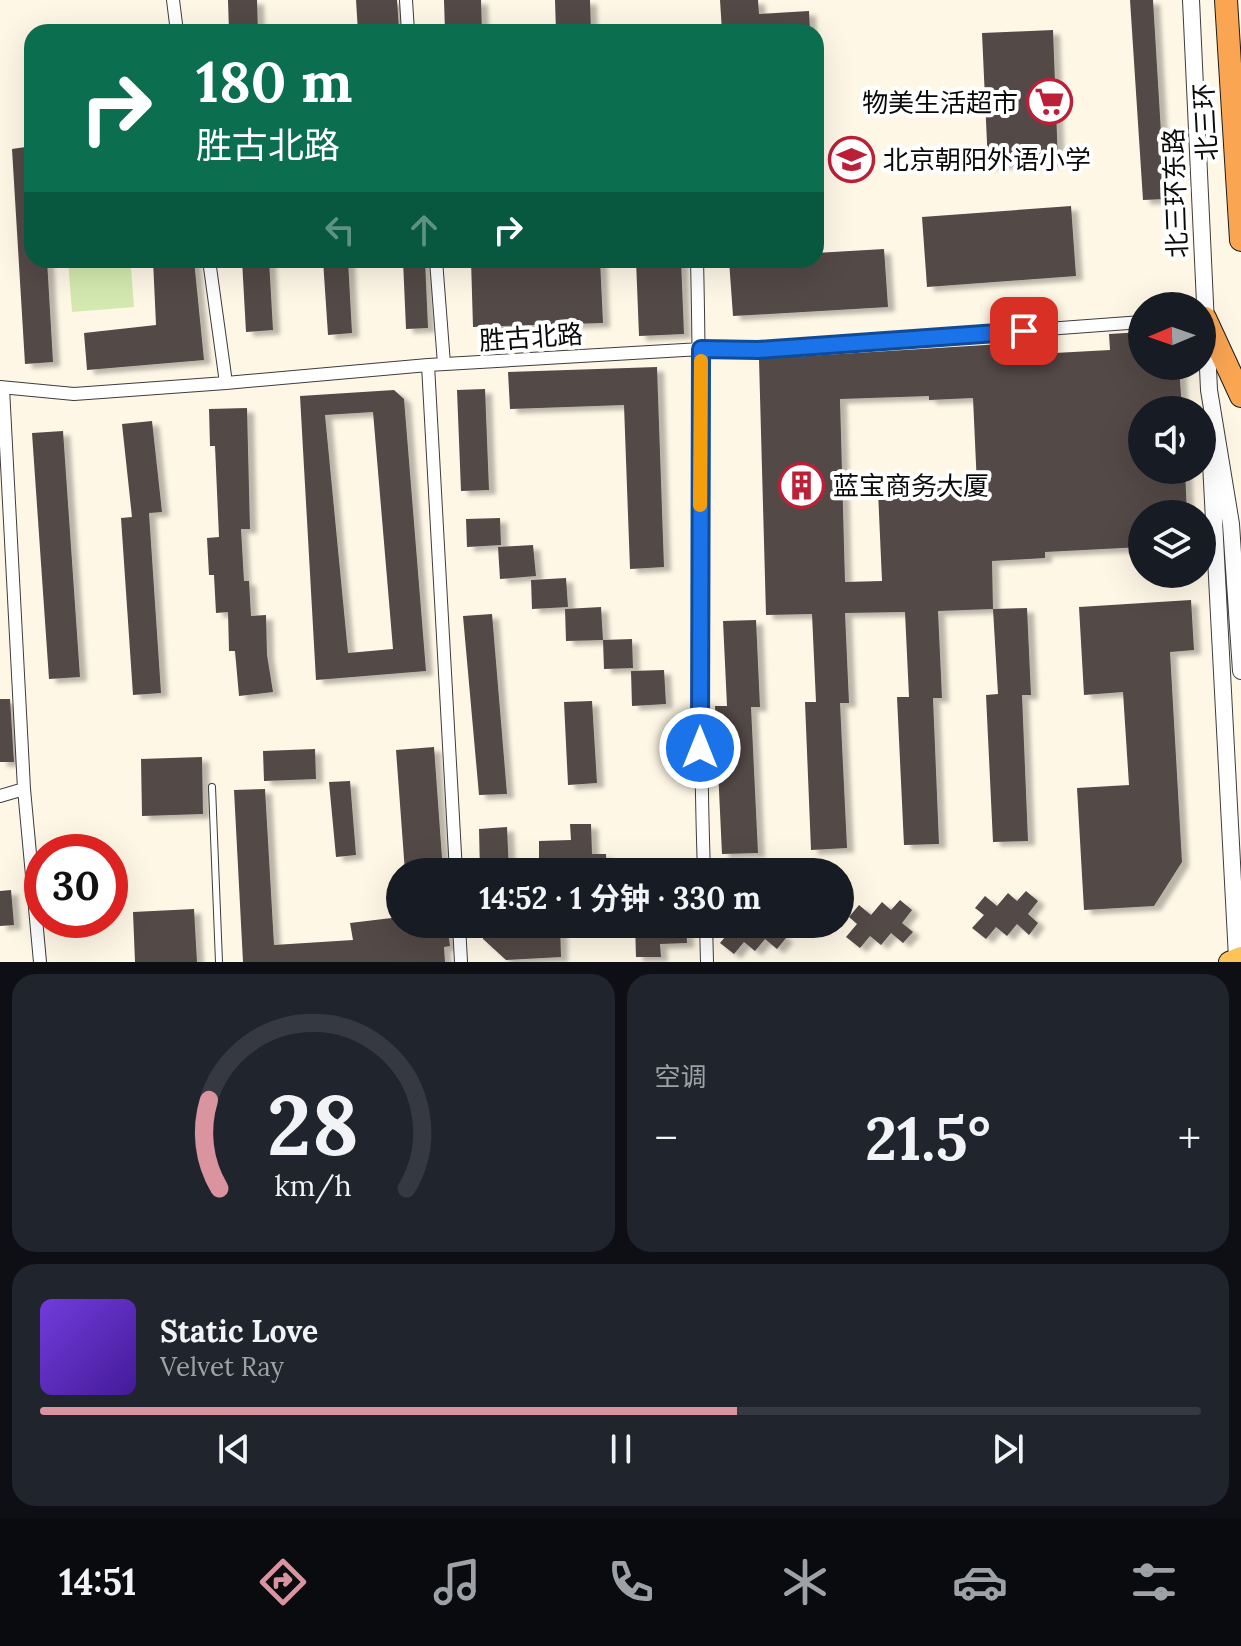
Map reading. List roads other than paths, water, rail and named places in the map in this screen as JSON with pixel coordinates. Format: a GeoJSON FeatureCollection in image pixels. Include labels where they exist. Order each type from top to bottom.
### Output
{"type":"FeatureCollection","features":[{"type":"Feature","properties":{"kind":"highway","name":"北三环"},"geometry":{"type":"LineString","coordinates":[[1226,0],[1241,240]]}},
{"type":"Feature","properties":{"kind":"highway"},"geometry":{"type":"LineString","coordinates":[[1216,345],[1241,396]]}},
{"type":"Feature","properties":{"kind":"street"},"geometry":{"type":"LineString","coordinates":[[173,0],[176,24]]}},
{"type":"Feature","properties":{"kind":"street"},"geometry":{"type":"LineString","coordinates":[[406,0],[408,24]]}},
{"type":"Feature","properties":{"kind":"street","name":"北三环东路"},"geometry":{"type":"LineString","coordinates":[[1191,0],[1202,292]]}},
{"type":"Feature","properties":{"kind":"street"},"geometry":{"type":"LineString","coordinates":[[210,268],[226,383]]}},
{"type":"Feature","properties":{"kind":"street"},"geometry":{"type":"LineString","coordinates":[[437,268],[444,364]]}},
{"type":"Feature","properties":{"kind":"street"},"geometry":{"type":"LineString","coordinates":[[697,268],[701,349],[700,748],[704,858]]}},
{"type":"Feature","properties":{"kind":"street","name":"胜古北路"},"geometry":{"type":"LineString","coordinates":[[1,388],[74,394],[428,365],[701,349],[758,350],[1128,323]]}},
{"type":"Feature","properties":{"kind":"street"},"geometry":{"type":"LineString","coordinates":[[428,365],[455,858]]}},
{"type":"Feature","properties":{"kind":"street","name":"北三环东路"},"geometry":{"type":"LineString","coordinates":[[1208,380],[1231,524],[1241,671]]}},
{"type":"Feature","properties":{"kind":"street"},"geometry":{"type":"LineString","coordinates":[[1,388],[24,789],[40,962]]}},
{"type":"Feature","properties":{"kind":"street"},"geometry":{"type":"LineString","coordinates":[[1209,390],[1210,479],[1235,959]]}},
{"type":"Feature","properties":{"kind":"street"},"geometry":{"type":"LineString","coordinates":[[0,796],[24,789]]}},
{"type":"Feature","properties":{"kind":"street"},"geometry":{"type":"LineString","coordinates":[[460,938],[461,962]]}},
{"type":"Feature","properties":{"kind":"street"},"geometry":{"type":"LineString","coordinates":[[706,938],[707,962]]}},
{"type":"Feature","properties":{"kind":"lane"},"geometry":{"type":"LineString","coordinates":[[212,787],[219,962]]}},
{"type":"Feature","properties":{"kind":"place","name":"物美生活超市"},"geometry":{"type":"Point","coordinates":[1049,102]}},
{"type":"Feature","properties":{"kind":"place","name":"北京朝阳外语小学"},"geometry":{"type":"Point","coordinates":[852,159]}},
{"type":"Feature","properties":{"kind":"place","name":"蓝宝商务大厦"},"geometry":{"type":"Point","coordinates":[802,485]}}]}
